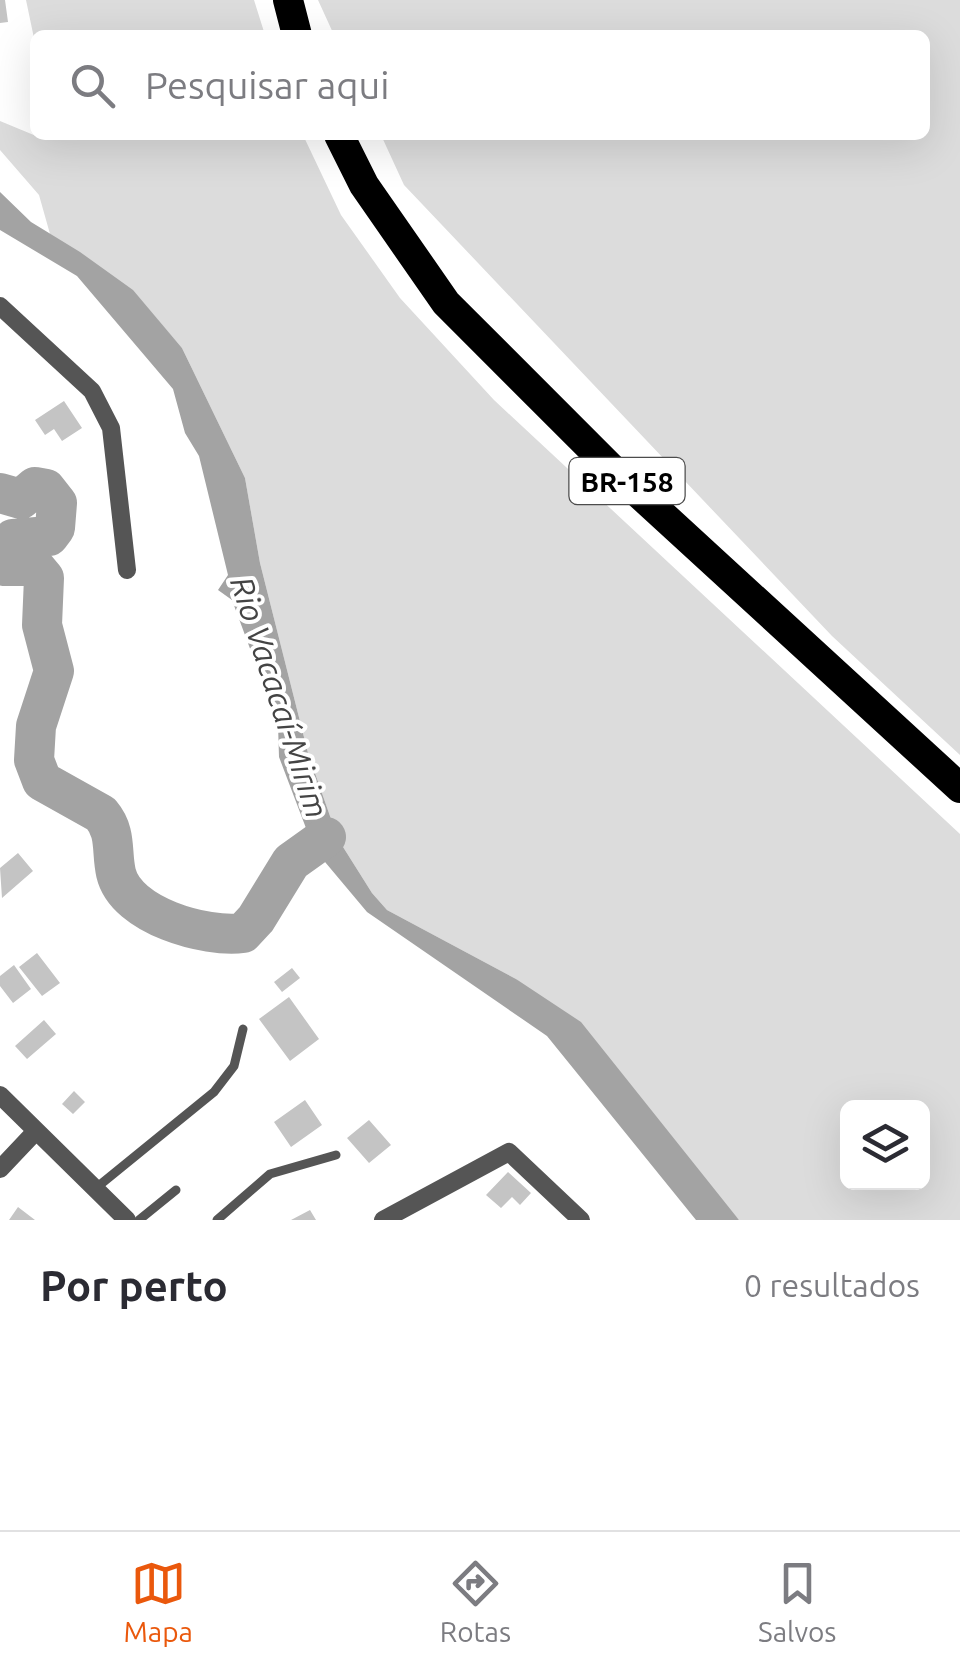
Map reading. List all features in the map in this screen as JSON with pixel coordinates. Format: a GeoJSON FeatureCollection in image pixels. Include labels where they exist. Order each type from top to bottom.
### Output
{"type":"FeatureCollection","features":[{"type":"Feature","properties":{"kind":"highway"},"geometry":{"type":"LineString","coordinates":[[288,0],[296,30]]}},
{"type":"Feature","properties":{"kind":"highway","name":"BR-158"},"geometry":{"type":"LineString","coordinates":[[342,140],[364,185],[446,304],[610,466],[960,788]]}},
{"type":"Feature","properties":{"kind":"street"},"geometry":{"type":"LineString","coordinates":[[0,306],[92,390],[111,428],[127,570]]}},
{"type":"Feature","properties":{"kind":"street"},"geometry":{"type":"LineString","coordinates":[[0,1096],[128,1220]]}},
{"type":"Feature","properties":{"kind":"street"},"geometry":{"type":"LineString","coordinates":[[0,1169],[36,1131]]}},
{"type":"Feature","properties":{"kind":"street"},"geometry":{"type":"LineString","coordinates":[[383,1220],[509,1152],[582,1220]]}},
{"type":"Feature","properties":{"kind":"lane"},"geometry":{"type":"LineString","coordinates":[[95,1188],[214,1092],[234,1066],[243,1030]]}},
{"type":"Feature","properties":{"kind":"lane"},"geometry":{"type":"LineString","coordinates":[[217,1220],[270,1174],[336,1155]]}},
{"type":"Feature","properties":{"kind":"lane"},"geometry":{"type":"LineString","coordinates":[[139,1220],[176,1190]]}},
{"type":"Feature","properties":{"kind":"shaded area"},"geometry":{"type":"Polygon","coordinates":[[[26,0],[254,0],[263,30],[32,30],[26,0]]]}},
{"type":"Feature","properties":{"kind":"shaded area"},"geometry":{"type":"Polygon","coordinates":[[[318,0],[960,0],[960,755],[832,636],[404,185],[383,140],[930,140],[930,30],[332,30],[318,0]]]}},
{"type":"Feature","properties":{"kind":"shaded area"},"geometry":{"type":"Polygon","coordinates":[[[0,121],[30,133],[30,140],[305,140],[341,215],[400,298],[494,400],[960,834],[960,1220],[739,1220],[516,979],[387,910],[338,839],[308,753],[260,563],[245,478],[182,348],[133,291],[50,234],[39,195],[0,150],[0,121]]]}},
{"type":"Feature","properties":{"kind":"water","name":"Rio Vacacaí-Mirim"},"geometry":{"type":"Polygon","coordinates":[[[0,192],[31,222],[133,290],[182,348],[245,478],[260,563],[308,753],[338,839],[372,893],[387,910],[516,979],[581,1022],[739,1220],[696,1220],[547,1036],[367,912],[320,856],[305,856],[309,836],[279,757],[278,724],[232,600],[218,590],[228,575],[199,456],[185,433],[173,389],[77,276],[0,230],[0,192]]]}},
{"type":"Feature","properties":{"kind":"building"},"geometry":{"type":"Polygon","coordinates":[[[0,0],[5,0],[8,22],[0,23],[0,0]]]}},
{"type":"Feature","properties":{"kind":"building"},"geometry":{"type":"Polygon","coordinates":[[[64,401],[82,428],[62,441],[54,429],[45,435],[35,420],[64,401]]]}},
{"type":"Feature","properties":{"kind":"building"},"geometry":{"type":"Polygon","coordinates":[[[18,853],[33,871],[2,898],[0,868],[18,853]]]}},
{"type":"Feature","properties":{"kind":"building"},"geometry":{"type":"Polygon","coordinates":[[[37,953],[60,983],[42,996],[19,967],[37,953]]]}},
{"type":"Feature","properties":{"kind":"building"},"geometry":{"type":"Polygon","coordinates":[[[14,965],[31,989],[13,1003],[0,986],[0,976],[14,965]]]}},
{"type":"Feature","properties":{"kind":"building"},"geometry":{"type":"Polygon","coordinates":[[[292,968],[300,978],[282,992],[274,982],[292,968]]]}},
{"type":"Feature","properties":{"kind":"building"},"geometry":{"type":"Polygon","coordinates":[[[289,997],[319,1039],[290,1061],[259,1019],[289,997]]]}},
{"type":"Feature","properties":{"kind":"building"},"geometry":{"type":"Polygon","coordinates":[[[44,1020],[56,1034],[27,1059],[15,1046],[44,1020]]]}},
{"type":"Feature","properties":{"kind":"building"},"geometry":{"type":"Polygon","coordinates":[[[74,1091],[85,1102],[73,1114],[62,1104],[74,1091]]]}},
{"type":"Feature","properties":{"kind":"building"},"geometry":{"type":"Polygon","coordinates":[[[305,1100],[322,1125],[291,1147],[274,1122],[305,1100]]]}},
{"type":"Feature","properties":{"kind":"building"},"geometry":{"type":"Polygon","coordinates":[[[369,1120],[391,1145],[369,1163],[347,1138],[369,1120]]]}},
{"type":"Feature","properties":{"kind":"building"},"geometry":{"type":"Polygon","coordinates":[[[508,1172],[531,1193],[520,1205],[512,1197],[501,1208],[486,1195],[508,1172]]]}},
{"type":"Feature","properties":{"kind":"building"},"geometry":{"type":"Polygon","coordinates":[[[18,1207],[35,1220],[9,1220],[18,1207]]]}},
{"type":"Feature","properties":{"kind":"building"},"geometry":{"type":"Polygon","coordinates":[[[310,1210],[316,1220],[291,1220],[310,1210]]]}},
{"type":"Feature","properties":{"kind":"waterway"},"geometry":{"type":"LineString","coordinates":[[0,493],[21,499],[35,487],[46,489],[57,503],[55,528],[49,536],[13,539],[2,562],[5,566],[34,566],[44,578],[42,625],[54,671],[36,726],[34,760],[42,781],[101,814],[111,835],[116,873],[135,901],[189,928],[243,933],[291,862],[326,837]]}}]}
